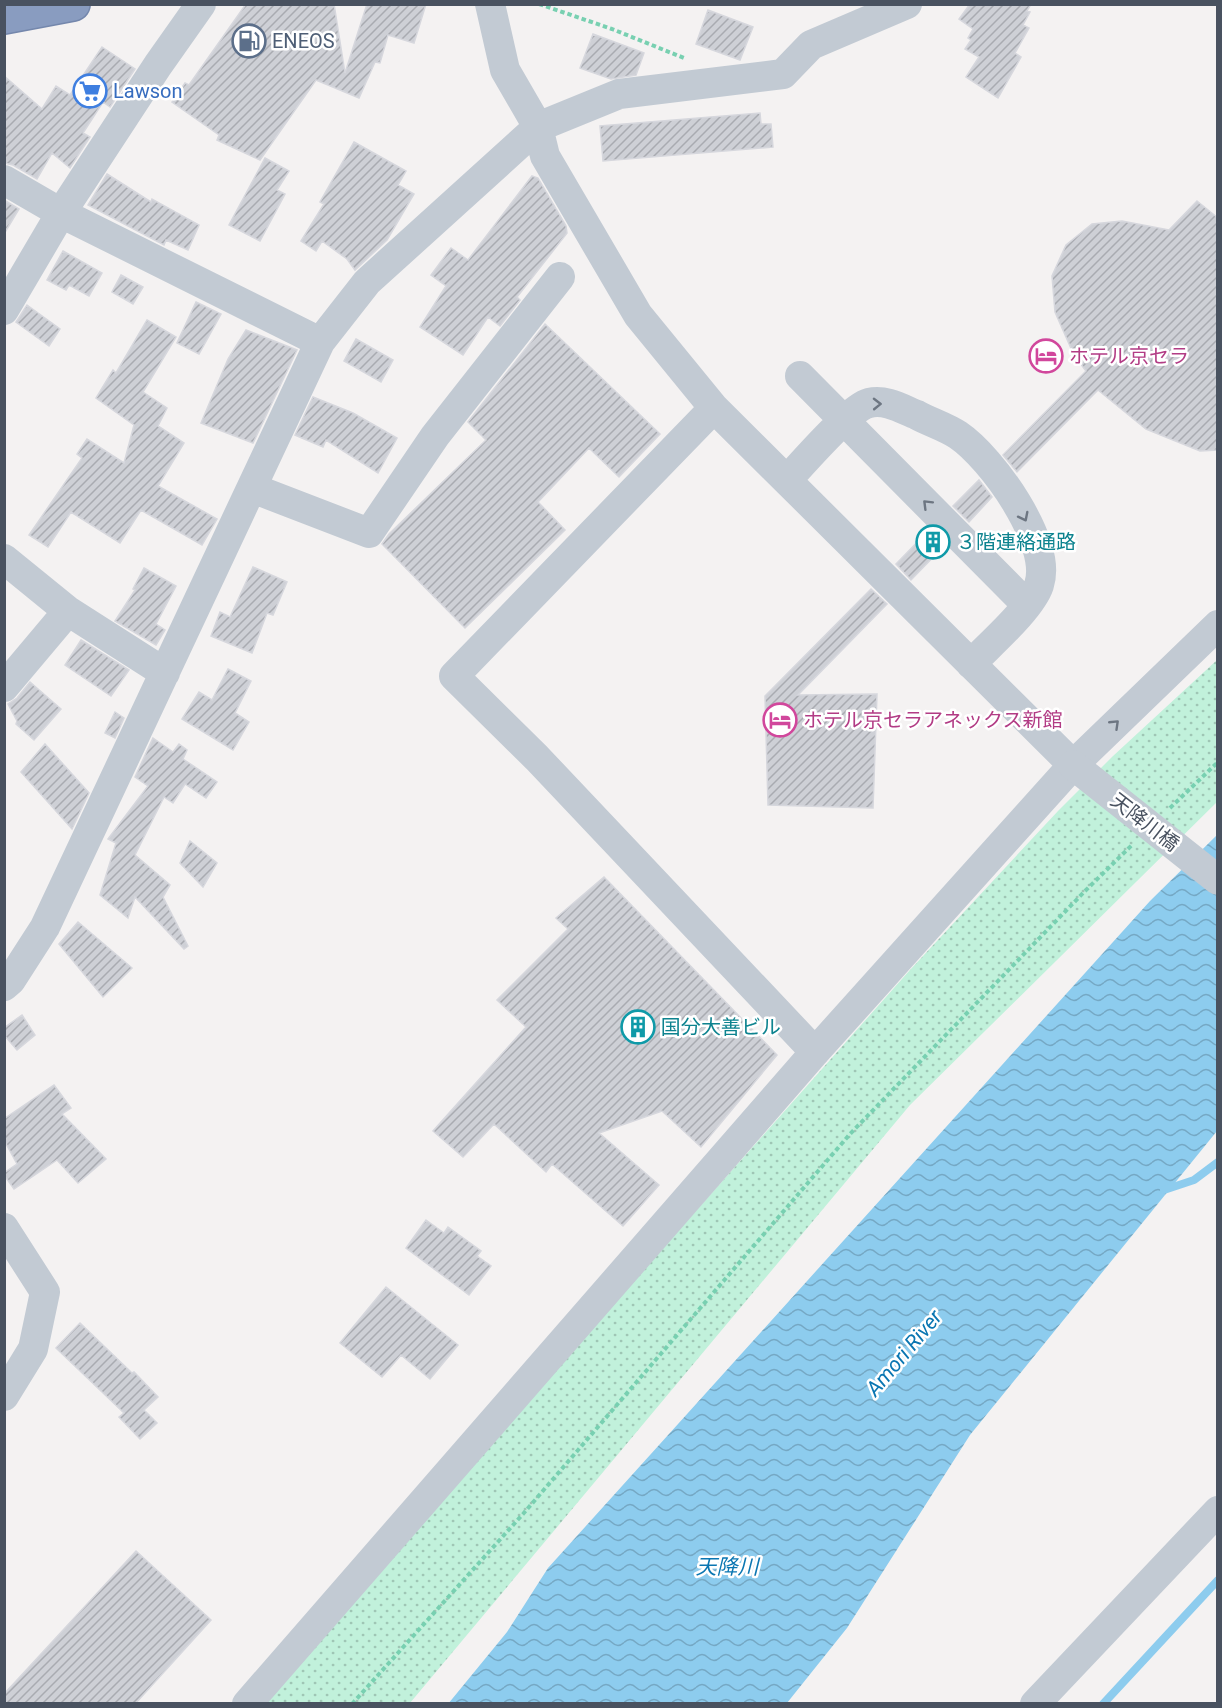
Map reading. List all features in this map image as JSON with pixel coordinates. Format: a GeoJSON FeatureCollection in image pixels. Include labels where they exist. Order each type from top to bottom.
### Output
{"type":"FeatureCollection","features":[{"type":"Feature","properties":{"kind":"highway"},"geometry":{"type":"LineString","coordinates":[[4,17],[73,4]]}},
{"type":"Feature","properties":{"kind":"street"},"geometry":{"type":"LineString","coordinates":[[4,310],[60,213],[201,4]]}},
{"type":"Feature","properties":{"kind":"street","name":"天降川橋"},"geometry":{"type":"LineString","coordinates":[[490,4],[506,70],[538,127],[545,156],[638,315],[714,408],[1073,765],[1218,880]]}},
{"type":"Feature","properties":{"kind":"street"},"geometry":{"type":"LineString","coordinates":[[4,986],[11,980],[45,927],[320,342],[367,282],[538,127],[619,94],[783,74],[811,45],[907,4]]}},
{"type":"Feature","properties":{"kind":"street"},"geometry":{"type":"LineString","coordinates":[[4,180],[60,213],[320,342]]}},
{"type":"Feature","properties":{"kind":"street"},"geometry":{"type":"LineString","coordinates":[[252,488],[369,533],[435,436],[560,277]]}},
{"type":"Feature","properties":{"kind":"street"},"geometry":{"type":"LineString","coordinates":[[800,376],[1027,605]]}},
{"type":"Feature","properties":{"kind":"street"},"geometry":{"type":"LineString","coordinates":[[787,480],[854,411],[869,403],[893,404],[958,434],[984,457],[1016,502],[1039,546],[1040,584],[1032,601],[971,664]]}},
{"type":"Feature","properties":{"kind":"street"},"geometry":{"type":"LineString","coordinates":[[714,408],[454,675],[537,758],[815,1052]]}},
{"type":"Feature","properties":{"kind":"street"},"geometry":{"type":"LineString","coordinates":[[4,559],[68,610],[165,673]]}},
{"type":"Feature","properties":{"kind":"street"},"geometry":{"type":"LineString","coordinates":[[4,687],[68,610]]}},
{"type":"Feature","properties":{"kind":"street"},"geometry":{"type":"LineString","coordinates":[[247,1704],[815,1052],[1073,765],[1218,625]]}},
{"type":"Feature","properties":{"kind":"street"},"geometry":{"type":"LineString","coordinates":[[4,1228],[45,1292],[33,1349],[4,1396]]}},
{"type":"Feature","properties":{"kind":"street"},"geometry":{"type":"LineString","coordinates":[[1035,1704],[1218,1511]]}},
{"type":"Feature","properties":{"kind":"path"},"geometry":{"type":"LineString","coordinates":[[539,4],[612,29],[694,62]]}},
{"type":"Feature","properties":{"kind":"path"},"geometry":{"type":"LineString","coordinates":[[1168,810],[1218,762]]}},
{"type":"Feature","properties":{"kind":"path"},"geometry":{"type":"LineString","coordinates":[[352,1704],[523,1514],[850,1134],[1084,891],[1134,843]]}},
{"type":"Feature","properties":{"kind":"green space"},"geometry":{"type":"Polygon","coordinates":[[[1217,660],[1217,802],[910,1105],[410,1703],[264,1704],[566,1357],[910,970],[1058,811],[1113,756],[1217,660]]]}},
{"type":"Feature","properties":{"kind":"water","name":"天降川"},"geometry":{"type":"Polygon","coordinates":[[[1217,835],[1217,1131],[970,1435],[847,1628],[787,1703],[448,1704],[507,1632],[548,1568],[1150,901],[1217,835]]]}},
{"type":"Feature","properties":{"kind":"building"},"geometry":{"type":"Polygon","coordinates":[[[246,4],[334,4],[345,73],[367,4],[426,4],[414,43],[388,35],[380,63],[375,62],[359,98],[316,80],[260,160],[217,140],[219,135],[172,102],[185,83],[189,85],[246,4]]]}},
{"type":"Feature","properties":{"kind":"building"},"geometry":{"type":"Polygon","coordinates":[[[970,4],[1031,4],[1027,11],[1030,12],[1023,25],[1029,28],[1015,53],[1021,57],[998,98],[966,77],[979,57],[965,49],[971,40],[968,38],[973,29],[959,19],[970,4]]]}},
{"type":"Feature","properties":{"kind":"building"},"geometry":{"type":"Polygon","coordinates":[[[708,10],[753,27],[740,60],[696,44],[708,10]]]}},
{"type":"Feature","properties":{"kind":"building"},"geometry":{"type":"Polygon","coordinates":[[[593,34],[644,53],[636,75],[611,79],[580,68],[593,34]]]}},
{"type":"Feature","properties":{"kind":"building"},"geometry":{"type":"Polygon","coordinates":[[[102,47],[135,69],[110,107],[103,102],[83,133],[90,137],[70,168],[52,153],[37,179],[13,165],[4,163],[4,76],[42,109],[56,86],[70,95],[102,47]]]}},
{"type":"Feature","properties":{"kind":"building"},"geometry":{"type":"Polygon","coordinates":[[[760,113],[761,124],[771,124],[773,147],[603,161],[600,126],[760,113]]]}},
{"type":"Feature","properties":{"kind":"building"},"geometry":{"type":"Polygon","coordinates":[[[354,142],[406,171],[398,185],[414,194],[387,240],[355,270],[347,259],[322,241],[316,251],[301,241],[324,204],[320,202],[354,142]]]}},
{"type":"Feature","properties":{"kind":"building"},"geometry":{"type":"Polygon","coordinates":[[[265,158],[289,171],[277,190],[285,194],[260,241],[229,225],[265,158]]]}},
{"type":"Feature","properties":{"kind":"building"},"geometry":{"type":"Polygon","coordinates":[[[107,174],[151,202],[152,199],[199,225],[188,250],[166,240],[164,245],[88,205],[107,174]]]}},
{"type":"Feature","properties":{"kind":"building"},"geometry":{"type":"Polygon","coordinates":[[[532,176],[538,178],[566,226],[567,233],[517,297],[520,300],[500,326],[488,317],[463,355],[420,327],[446,286],[431,275],[451,248],[468,260],[532,176]]]}},
{"type":"Feature","properties":{"kind":"building"},"geometry":{"type":"Polygon","coordinates":[[[4,200],[19,209],[4,234],[4,200]]]}},
{"type":"Feature","properties":{"kind":"building"},"geometry":{"type":"Polygon","coordinates":[[[1197,201],[1218,218],[1218,450],[1200,451],[1146,429],[1098,390],[1017,472],[1003,455],[1086,371],[1074,355],[1055,312],[1052,276],[1066,245],[1092,224],[1122,221],[1169,230],[1197,201]]]}},
{"type":"Feature","properties":{"kind":"building"},"geometry":{"type":"Polygon","coordinates":[[[63,251],[102,273],[89,296],[69,285],[66,290],[47,280],[63,251]]]}},
{"type":"Feature","properties":{"kind":"building"},"geometry":{"type":"Polygon","coordinates":[[[121,275],[143,287],[133,304],[112,292],[121,275]]]}},
{"type":"Feature","properties":{"kind":"building"},"geometry":{"type":"Polygon","coordinates":[[[196,302],[221,314],[199,354],[177,343],[196,302]]]}},
{"type":"Feature","properties":{"kind":"building"},"geometry":{"type":"Polygon","coordinates":[[[27,305],[60,329],[49,346],[16,322],[27,305]]]}},
{"type":"Feature","properties":{"kind":"building"},"geometry":{"type":"Polygon","coordinates":[[[147,320],[176,337],[143,392],[167,408],[158,426],[184,443],[158,486],[217,519],[202,545],[141,510],[120,543],[71,512],[48,547],[29,535],[82,458],[77,454],[87,439],[124,463],[134,425],[96,398],[113,370],[116,373],[147,320]]]}},
{"type":"Feature","properties":{"kind":"building"},"geometry":{"type":"Polygon","coordinates":[[[545,324],[660,434],[619,477],[589,448],[538,502],[565,530],[465,628],[382,544],[389,534],[486,440],[468,422],[545,324]]]}},
{"type":"Feature","properties":{"kind":"building"},"geometry":{"type":"Polygon","coordinates":[[[246,330],[297,350],[253,443],[201,423],[228,359],[246,330]]]}},
{"type":"Feature","properties":{"kind":"building"},"geometry":{"type":"Polygon","coordinates":[[[356,339],[393,360],[381,382],[344,361],[356,339]]]}},
{"type":"Feature","properties":{"kind":"building"},"geometry":{"type":"Polygon","coordinates":[[[313,397],[353,413],[397,438],[378,473],[326,440],[323,447],[295,435],[313,397]]]}},
{"type":"Feature","properties":{"kind":"building"},"geometry":{"type":"Polygon","coordinates":[[[979,480],[992,497],[969,522],[953,506],[979,480]]]}},
{"type":"Feature","properties":{"kind":"building"},"geometry":{"type":"Polygon","coordinates":[[[929,530],[944,546],[911,580],[896,564],[929,530]]]}},
{"type":"Feature","properties":{"kind":"building"},"geometry":{"type":"Polygon","coordinates":[[[253,567],[287,582],[273,615],[267,613],[252,653],[211,636],[220,612],[230,617],[253,567]]]}},
{"type":"Feature","properties":{"kind":"building"},"geometry":{"type":"Polygon","coordinates":[[[144,568],[176,586],[156,624],[165,630],[156,645],[115,621],[135,590],[133,589],[144,568]]]}},
{"type":"Feature","properties":{"kind":"building","name":"ホテル京セラアネックス新館"},"geometry":{"type":"Polygon","coordinates":[[[871,589],[887,604],[798,695],[877,694],[873,808],[768,805],[765,696],[871,589]]]}},
{"type":"Feature","properties":{"kind":"building"},"geometry":{"type":"Polygon","coordinates":[[[81,640],[129,670],[111,696],[65,665],[81,640]]]}},
{"type":"Feature","properties":{"kind":"building"},"geometry":{"type":"Polygon","coordinates":[[[228,669],[251,681],[235,713],[249,722],[233,750],[182,719],[199,692],[212,700],[228,669]]]}},
{"type":"Feature","properties":{"kind":"building"},"geometry":{"type":"Polygon","coordinates":[[[30,682],[61,709],[34,740],[16,724],[17,721],[8,704],[17,698],[30,682]]]}},
{"type":"Feature","properties":{"kind":"building"},"geometry":{"type":"Polygon","coordinates":[[[115,712],[124,718],[115,738],[105,733],[115,712]]]}},
{"type":"Feature","properties":{"kind":"building"},"geometry":{"type":"Polygon","coordinates":[[[153,738],[173,752],[179,744],[187,750],[183,759],[217,782],[206,798],[185,784],[173,803],[164,797],[135,855],[170,885],[163,897],[188,946],[184,949],[135,897],[128,918],[100,895],[116,843],[108,839],[148,786],[135,777],[153,738]]]}},
{"type":"Feature","properties":{"kind":"building"},"geometry":{"type":"Polygon","coordinates":[[[45,744],[89,793],[72,829],[21,772],[45,744]]]}},
{"type":"Feature","properties":{"kind":"building"},"geometry":{"type":"Polygon","coordinates":[[[190,841],[217,863],[203,887],[180,863],[190,841]]]}},
{"type":"Feature","properties":{"kind":"building","name":"国分大善ビル"},"geometry":{"type":"Polygon","coordinates":[[[604,877],[777,1055],[701,1147],[662,1111],[599,1133],[659,1185],[623,1226],[552,1164],[546,1172],[494,1124],[463,1157],[433,1131],[526,1027],[497,1000],[568,929],[556,918],[604,877]]]}},
{"type":"Feature","properties":{"kind":"building"},"geometry":{"type":"Polygon","coordinates":[[[78,922],[132,968],[103,997],[59,944],[78,922]]]}},
{"type":"Feature","properties":{"kind":"building"},"geometry":{"type":"Polygon","coordinates":[[[22,1015],[35,1035],[17,1050],[4,1035],[4,1028],[22,1015]]]}},
{"type":"Feature","properties":{"kind":"building"},"geometry":{"type":"Polygon","coordinates":[[[54,1085],[71,1108],[62,1114],[106,1159],[78,1183],[57,1160],[14,1189],[4,1175],[17,1164],[4,1140],[4,1119],[54,1085]]]}},
{"type":"Feature","properties":{"kind":"building"},"geometry":{"type":"Polygon","coordinates":[[[426,1220],[444,1233],[448,1227],[481,1251],[477,1256],[491,1266],[469,1295],[406,1248],[426,1220]]]}},
{"type":"Feature","properties":{"kind":"building"},"geometry":{"type":"Polygon","coordinates":[[[386,1287],[458,1345],[430,1379],[401,1355],[382,1377],[340,1343],[386,1287]]]}},
{"type":"Feature","properties":{"kind":"building"},"geometry":{"type":"Polygon","coordinates":[[[80,1323],[158,1397],[144,1410],[157,1423],[140,1439],[119,1417],[124,1413],[56,1348],[80,1323]]]}},
{"type":"Feature","properties":{"kind":"building"},"geometry":{"type":"Polygon","coordinates":[[[136,1551],[211,1620],[135,1704],[4,1704],[4,1694],[136,1551]]]}},
{"type":"Feature","properties":{"kind":"waterway"},"geometry":{"type":"LineString","coordinates":[[1164,1190],[1194,1180],[1218,1162]]}},
{"type":"Feature","properties":{"kind":"waterway"},"geometry":{"type":"LineString","coordinates":[[1103,1704],[1218,1580]]}},
{"type":"Feature","properties":{"kind":"place","name":"ENEOS"},"geometry":{"type":"Point","coordinates":[249,41]}},
{"type":"Feature","properties":{"kind":"place","name":"Lawson"},"geometry":{"type":"Point","coordinates":[90,91]}},
{"type":"Feature","properties":{"kind":"place","name":"ホテル京セラ"},"geometry":{"type":"Point","coordinates":[1046,356]}},
{"type":"Feature","properties":{"kind":"place","name":"３階連絡通路"},"geometry":{"type":"Point","coordinates":[933,542]}},
{"type":"Feature","properties":{"kind":"place","name":"ホテル京セラアネックス新館"},"geometry":{"type":"Point","coordinates":[780,720]}},
{"type":"Feature","properties":{"kind":"place","name":"国分大善ビル"},"geometry":{"type":"Point","coordinates":[638,1027]}},
{"type":"Feature","properties":{"kind":"water label","name":"Amori River"},"geometry":{"type":"Point","coordinates":[904,1353]}}]}
